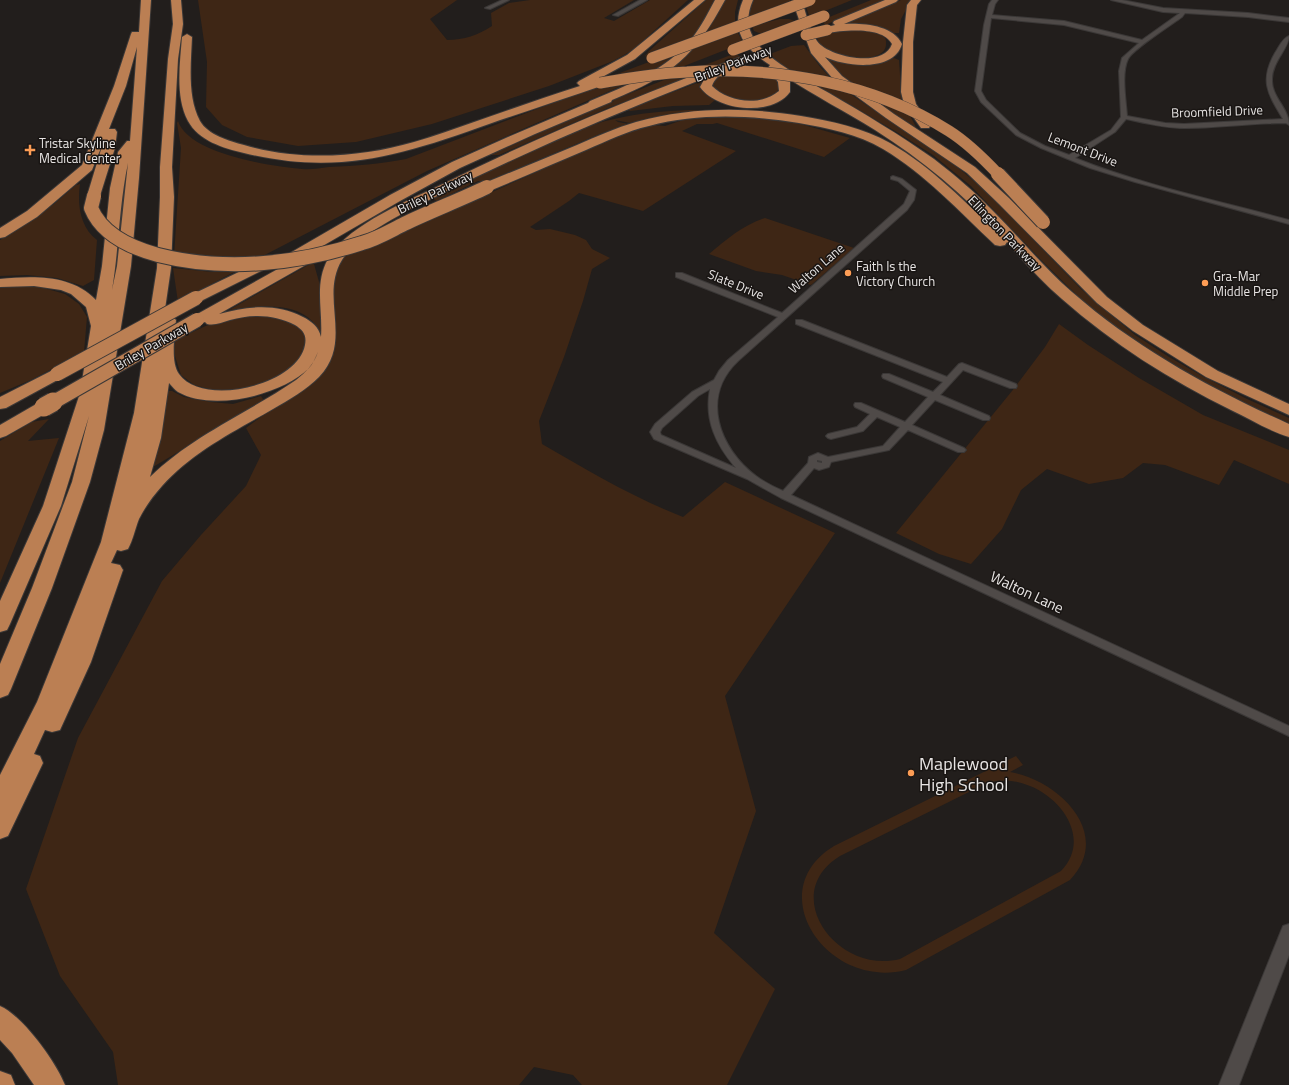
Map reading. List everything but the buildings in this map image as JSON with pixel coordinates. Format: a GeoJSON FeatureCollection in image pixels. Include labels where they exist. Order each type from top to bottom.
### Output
{"type":"FeatureCollection","features":[{"type":"Feature","properties":{"kind":"highway"},"geometry":{"type":"LineString","coordinates":[[0,798],[21,759],[48,702],[110,542],[142,413],[160,303],[164,268],[166,168],[173,58],[178,24],[176,0]]}},
{"type":"Feature","properties":{"kind":"highway"},"geometry":{"type":"LineString","coordinates":[[577,86],[631,57],[700,0]]}},
{"type":"Feature","properties":{"kind":"highway"},"geometry":{"type":"LineString","coordinates":[[543,125],[575,110],[631,88],[666,69],[689,50],[709,22],[720,0]]}},
{"type":"Feature","properties":{"kind":"highway","name":"Ellington Parkway"},"geometry":{"type":"LineString","coordinates":[[748,0],[741,14],[741,22],[744,30],[759,52],[789,74],[896,138],[944,172],[983,206],[1028,258],[1065,294],[1123,340],[1170,371],[1224,401],[1289,431]]}},
{"type":"Feature","properties":{"kind":"highway","name":"Ellington Parkway"},"geometry":{"type":"LineString","coordinates":[[797,0],[805,38],[838,78],[890,116],[971,170],[1004,201],[1081,280],[1118,313],[1161,344],[1212,374],[1288,409]]}},
{"type":"Feature","properties":{"kind":"highway"},"geometry":{"type":"LineString","coordinates":[[536,104],[577,86],[810,0]]}},
{"type":"Feature","properties":{"kind":"highway"},"geometry":{"type":"LineString","coordinates":[[805,38],[894,0]]}},
{"type":"Feature","properties":{"kind":"highway"},"geometry":{"type":"LineString","coordinates":[[916,0],[912,5],[908,42],[907,92],[910,104],[922,122],[971,170]]}},
{"type":"Feature","properties":{"kind":"highway"},"geometry":{"type":"LineString","coordinates":[[0,234],[32,214],[88,168],[120,86],[146,1]]}},
{"type":"Feature","properties":{"kind":"highway"},"geometry":{"type":"LineString","coordinates":[[0,689],[45,581],[81,482],[95,430],[124,266],[133,178],[146,1]]}},
{"type":"Feature","properties":{"kind":"highway"},"geometry":{"type":"LineString","coordinates":[[187,7],[187,94],[193,119],[204,132],[213,138],[246,150],[298,158],[323,159],[370,156],[393,152],[431,141],[600,83],[665,73],[704,70],[796,77],[867,93],[918,114],[951,132],[980,156],[1100,283],[1127,308],[1168,341],[1220,373],[1288,409]]}},
{"type":"Feature","properties":{"kind":"highway","name":"Briley Parkway"},"geometry":{"type":"LineString","coordinates":[[729,52],[827,14]]}},
{"type":"Feature","properties":{"kind":"highway"},"geometry":{"type":"LineString","coordinates":[[805,38],[834,57],[853,61],[866,62],[884,59],[894,53],[897,48],[895,41],[891,37],[874,29],[848,27],[828,28]]}},
{"type":"Feature","properties":{"kind":"highway","name":"Briley Parkway"},"geometry":{"type":"LineString","coordinates":[[389,208],[458,180],[580,125],[770,49]]}},
{"type":"Feature","properties":{"kind":"highway"},"geometry":{"type":"LineString","coordinates":[[738,61],[713,75],[708,80],[706,87],[712,94],[724,101],[744,104],[758,104],[777,99],[785,92],[786,83],[759,52]]}},
{"type":"Feature","properties":{"kind":"highway","name":"Briley Parkway"},"geometry":{"type":"LineString","coordinates":[[0,418],[198,313],[281,273],[456,166],[543,125],[711,59]]}},
{"type":"Feature","properties":{"kind":"highway"},"geometry":{"type":"LineString","coordinates":[[120,86],[109,148],[91,208],[98,223],[105,230],[132,246],[182,260],[243,264],[295,259],[321,254],[364,242],[630,128],[658,120],[685,115],[753,114],[779,116],[822,123],[886,145],[935,183],[1026,265],[1065,294]]}},
{"type":"Feature","properties":{"kind":"highway"},"geometry":{"type":"LineString","coordinates":[[580,125],[638,112],[677,108],[706,107],[758,109],[834,119],[863,127],[913,150]]}},
{"type":"Feature","properties":{"kind":"highway"},"geometry":{"type":"LineString","coordinates":[[0,624],[52,506],[88,393],[109,266],[116,188],[124,152],[136,138]]}},
{"type":"Feature","properties":{"kind":"highway"},"geometry":{"type":"LineString","coordinates":[[0,398],[198,313],[370,209],[389,208]]}},
{"type":"Feature","properties":{"kind":"highway"},"geometry":{"type":"LineString","coordinates":[[129,522],[139,502],[150,487],[175,463],[194,449],[293,389],[314,372],[323,362],[329,348],[328,286],[332,265],[336,258],[361,233],[389,208]]}},
{"type":"Feature","properties":{"kind":"highway"},"geometry":{"type":"LineString","coordinates":[[164,268],[168,299],[167,366],[172,377],[182,387],[198,393],[217,396],[260,390],[284,380],[302,367],[311,354],[314,343],[313,333],[308,326],[292,317],[279,313],[255,310],[234,313],[198,313]]}},
{"type":"Feature","properties":{"kind":"highway"},"geometry":{"type":"LineString","coordinates":[[0,283],[26,282],[63,284],[76,290],[93,305],[98,313],[98,329]]}},
{"type":"Feature","properties":{"kind":"highway","name":"Briley Parkway"},"geometry":{"type":"LineString","coordinates":[[0,432],[134,356],[198,313]]}},
{"type":"Feature","properties":{"kind":"highway"},"geometry":{"type":"LineString","coordinates":[[0,828],[80,662],[129,522],[152,438],[167,349]]}},
{"type":"Feature","properties":{"kind":"highway"},"geometry":{"type":"LineString","coordinates":[[0,404],[57,374]]}},
{"type":"Feature","properties":{"kind":"highway"},"geometry":{"type":"LineString","coordinates":[[0,1020],[22,1043],[51,1085]]}},
{"type":"Feature","properties":{"kind":"street"},"geometry":{"type":"LineString","coordinates":[[488,8],[506,0]]}},
{"type":"Feature","properties":{"kind":"street"},"geometry":{"type":"LineString","coordinates":[[616,15],[644,0]]}},
{"type":"Feature","properties":{"kind":"street","name":"Lemont Drive"},"geometry":{"type":"LineString","coordinates":[[994,0],[989,16],[978,91],[983,101],[1018,134],[1070,158],[1137,181],[1289,222]]}},
{"type":"Feature","properties":{"kind":"street"},"geometry":{"type":"LineString","coordinates":[[1114,0],[1163,10],[1289,20]]}},
{"type":"Feature","properties":{"kind":"street"},"geometry":{"type":"LineString","coordinates":[[1070,158],[1113,131],[1124,118],[1122,85],[1123,64],[1125,58],[1143,42],[1180,16],[1182,12]]}},
{"type":"Feature","properties":{"kind":"street"},"geometry":{"type":"LineString","coordinates":[[989,16],[1064,23],[1143,42]]}},
{"type":"Feature","properties":{"kind":"street"},"geometry":{"type":"LineString","coordinates":[[1288,122],[1269,90],[1267,78],[1269,68],[1289,38]]}},
{"type":"Feature","properties":{"kind":"street","name":"Broomfield Drive"},"geometry":{"type":"LineString","coordinates":[[1124,118],[1165,125],[1184,126],[1260,121],[1288,122]]}},
{"type":"Feature","properties":{"kind":"street","name":"Walton Lane"},"geometry":{"type":"LineString","coordinates":[[754,479],[743,470],[728,452],[718,434],[711,409],[713,393],[717,382],[731,362],[900,214],[913,195],[913,190],[900,180],[893,178]]}},
{"type":"Feature","properties":{"kind":"street","name":"Slate Drive"},"geometry":{"type":"LineString","coordinates":[[680,275],[783,316]]}},
{"type":"Feature","properties":{"kind":"street"},"geometry":{"type":"LineString","coordinates":[[799,322],[948,382]]}},
{"type":"Feature","properties":{"kind":"street"},"geometry":{"type":"LineString","coordinates":[[787,497],[815,465],[824,466],[827,463],[827,460],[886,448],[962,366],[1013,386]]}},
{"type":"Feature","properties":{"kind":"street"},"geometry":{"type":"LineString","coordinates":[[886,376],[986,418]]}},
{"type":"Feature","properties":{"kind":"street","name":"Walton Lane"},"geometry":{"type":"LineString","coordinates":[[717,382],[695,394],[658,426],[655,432],[658,437],[754,479],[787,497],[1289,731]]}},
{"type":"Feature","properties":{"kind":"street"},"geometry":{"type":"LineString","coordinates":[[858,405],[961,450]]}},
{"type":"Feature","properties":{"kind":"street"},"geometry":{"type":"LineString","coordinates":[[831,436],[860,429],[876,413]]}},
{"type":"Feature","properties":{"kind":"street"},"geometry":{"type":"LineString","coordinates":[[1229,1085],[1289,932]]}},
{"type":"Feature","properties":{"kind":"shaded area"},"geometry":{"type":"Polygon","coordinates":[[[198,0],[457,0],[430,19],[447,40],[453,40],[465,38],[492,26],[491,13],[509,3],[530,0],[634,0],[604,18],[614,21],[650,0],[688,0],[633,50],[613,61],[549,86],[432,124],[356,142],[298,146],[247,137],[222,125],[206,107],[207,62],[198,0]]]}},
{"type":"Feature","properties":{"kind":"shaded area"},"geometry":{"type":"Polygon","coordinates":[[[706,0],[715,0],[710,13],[692,40],[647,57],[645,56],[649,51],[706,0]]]}},
{"type":"Feature","properties":{"kind":"shaded area"},"geometry":{"type":"Polygon","coordinates":[[[722,0],[738,0],[735,12],[735,24],[709,32],[707,31],[722,0]]]}},
{"type":"Feature","properties":{"kind":"shaded area"},"geometry":{"type":"Polygon","coordinates":[[[752,0],[790,0],[791,4],[750,19],[749,8],[752,0]]]}},
{"type":"Feature","properties":{"kind":"shaded area"},"geometry":{"type":"Polygon","coordinates":[[[816,0],[852,0],[815,15],[809,15],[805,4],[816,0]]]}},
{"type":"Feature","properties":{"kind":"shaded area"},"geometry":{"type":"Polygon","coordinates":[[[871,0],[886,0],[825,25],[822,20],[871,0]]]}},
{"type":"Feature","properties":{"kind":"shaded area"},"geometry":{"type":"Polygon","coordinates":[[[901,0],[911,0],[901,19],[899,33],[889,33],[845,24],[901,0]]]}},
{"type":"Feature","properties":{"kind":"shaded area"},"geometry":{"type":"Polygon","coordinates":[[[780,19],[795,21],[765,35],[754,31],[752,26],[780,19]]]}},
{"type":"Feature","properties":{"kind":"shaded area"},"geometry":{"type":"Polygon","coordinates":[[[736,29],[743,43],[674,70],[669,69],[697,44],[736,29]]]}},
{"type":"Feature","properties":{"kind":"shaded area"},"geometry":{"type":"Polygon","coordinates":[[[841,29],[869,30],[880,34],[885,38],[885,48],[879,55],[869,58],[858,58],[841,55],[821,48],[816,36],[841,29]]]}},
{"type":"Feature","properties":{"kind":"shaded area"},"geometry":{"type":"Polygon","coordinates":[[[804,45],[821,68],[837,84],[808,78],[793,72],[778,62],[770,54],[791,46],[804,45]]]}},
{"type":"Feature","properties":{"kind":"shaded area"},"geometry":{"type":"Polygon","coordinates":[[[681,50],[654,71],[601,80],[681,50]]]}},
{"type":"Feature","properties":{"kind":"shaded area"},"geometry":{"type":"Polygon","coordinates":[[[736,53],[741,58],[710,70],[692,70],[736,53]]]}},
{"type":"Feature","properties":{"kind":"shaded area"},"geometry":{"type":"Polygon","coordinates":[[[894,58],[899,60],[902,105],[855,88],[840,75],[828,61],[828,59],[894,58]]]}},
{"type":"Feature","properties":{"kind":"shaded area"},"geometry":{"type":"Polygon","coordinates":[[[721,74],[778,78],[781,91],[765,101],[736,102],[710,88],[712,82],[721,74]]]}},
{"type":"Feature","properties":{"kind":"shaded area"},"geometry":{"type":"Polygon","coordinates":[[[677,75],[697,75],[608,108],[499,155],[490,155],[614,101],[613,100],[677,75]]]}},
{"type":"Feature","properties":{"kind":"shaded area"},"geometry":{"type":"Polygon","coordinates":[[[635,80],[427,171],[255,260],[174,256],[181,148],[177,123],[178,121],[185,132],[198,142],[214,150],[232,156],[271,165],[316,169],[406,159],[587,90],[635,80]]]}},
{"type":"Feature","properties":{"kind":"shaded area"},"geometry":{"type":"Polygon","coordinates":[[[705,80],[703,89],[708,96],[715,100],[709,105],[673,106],[630,111],[628,109],[705,80]]]}},
{"type":"Feature","properties":{"kind":"shaded area"},"geometry":{"type":"Polygon","coordinates":[[[814,84],[846,91],[956,166],[987,192],[1081,289],[1135,335],[1204,377],[1289,418],[1289,425],[1174,369],[1098,316],[1040,259],[971,186],[933,155],[814,84]]]}},
{"type":"Feature","properties":{"kind":"shaded area"},"geometry":{"type":"Polygon","coordinates":[[[868,98],[909,114],[916,127],[909,125],[868,98]]]}},
{"type":"Feature","properties":{"kind":"shaded area"},"geometry":{"type":"Polygon","coordinates":[[[689,110],[722,110],[679,113],[630,123],[615,120],[629,124],[600,134],[488,181],[478,181],[437,201],[433,199],[470,179],[534,149],[593,125],[633,115],[689,110]]]}},
{"type":"Feature","properties":{"kind":"shaded area"},"geometry":{"type":"Polygon","coordinates":[[[736,116],[797,123],[850,138],[824,157],[717,123],[697,124],[682,131],[736,151],[643,211],[579,193],[530,227],[536,230],[550,229],[575,235],[586,240],[592,249],[610,258],[592,269],[564,357],[539,421],[542,444],[628,492],[683,517],[725,482],[835,533],[725,696],[756,811],[714,933],[775,989],[727,1085],[582,1085],[573,1075],[534,1067],[519,1085],[118,1085],[113,1052],[60,976],[26,889],[78,738],[162,581],[201,535],[246,486],[261,455],[246,428],[318,374],[336,342],[332,278],[343,256],[368,248],[583,151],[627,133],[654,125],[665,126],[683,120],[736,116]]]}},
{"type":"Feature","properties":{"kind":"shaded area"},"geometry":{"type":"Polygon","coordinates":[[[80,184],[79,199],[83,222],[91,235],[97,240],[94,280],[83,286],[57,278],[27,275],[0,276],[0,240],[54,204],[76,185],[80,184]]]}},
{"type":"Feature","properties":{"kind":"shaded area"},"geometry":{"type":"Polygon","coordinates":[[[765,218],[854,248],[811,285],[782,275],[756,271],[709,254],[728,238],[742,229],[765,218]]]}},
{"type":"Feature","properties":{"kind":"shaded area"},"geometry":{"type":"Polygon","coordinates":[[[310,264],[314,264],[321,289],[324,336],[320,336],[313,322],[305,315],[295,310],[262,307],[229,310],[310,264]]]}},
{"type":"Feature","properties":{"kind":"shaded area"},"geometry":{"type":"Polygon","coordinates":[[[173,268],[212,272],[236,271],[178,302],[173,268]]]}},
{"type":"Feature","properties":{"kind":"shaded area"},"geometry":{"type":"Polygon","coordinates":[[[16,286],[40,287],[65,294],[79,304],[87,317],[84,352],[31,380],[0,393],[0,288],[16,286]]]}},
{"type":"Feature","properties":{"kind":"shaded area"},"geometry":{"type":"Polygon","coordinates":[[[242,314],[274,315],[304,329],[309,343],[306,354],[287,374],[256,388],[217,391],[194,385],[181,375],[174,353],[173,342],[206,326],[242,314]]]}},
{"type":"Feature","properties":{"kind":"shaded area"},"geometry":{"type":"Polygon","coordinates":[[[1059,324],[1139,378],[1203,415],[1289,450],[1289,484],[1234,460],[1219,485],[1165,465],[1143,463],[1123,478],[1089,484],[1047,469],[1021,490],[1002,529],[971,564],[939,554],[896,533],[1012,391],[1045,347],[1059,324]]]}},
{"type":"Feature","properties":{"kind":"shaded area"},"geometry":{"type":"Polygon","coordinates":[[[168,391],[172,391],[184,397],[211,402],[233,404],[261,396],[264,401],[153,467],[152,464],[168,391]]]}},
{"type":"Feature","properties":{"kind":"shaded area"},"geometry":{"type":"Polygon","coordinates":[[[49,419],[28,441],[59,438],[0,583],[0,441],[31,422],[49,419]]]}},
{"type":"Feature","properties":{"kind":"shaded area"},"geometry":{"type":"Polygon","coordinates":[[[1016,756],[1023,765],[1010,772],[1028,777],[1046,786],[1062,797],[1074,811],[1083,827],[1086,844],[1082,862],[1070,880],[906,970],[877,972],[851,965],[829,951],[813,932],[803,910],[803,887],[813,865],[834,846],[1016,756]],[[996,781],[981,786],[840,856],[822,872],[814,890],[815,910],[823,928],[837,943],[855,955],[877,961],[900,959],[1061,871],[1070,859],[1073,846],[1073,834],[1069,822],[1062,810],[1053,800],[1042,792],[1026,784],[1009,781],[996,781]]]}},
{"type":"Feature","properties":{"kind":"place","name":"Tristar Skyline Medical Center"},"geometry":{"type":"Point","coordinates":[30,150]}},
{"type":"Feature","properties":{"kind":"place","name":"Faith Is the Victory Church"},"geometry":{"type":"Point","coordinates":[848,273]}},
{"type":"Feature","properties":{"kind":"place","name":"Gra-Mar Middle Prep"},"geometry":{"type":"Point","coordinates":[1205,283]}},
{"type":"Feature","properties":{"kind":"place","name":"Maplewood High School"},"geometry":{"type":"Point","coordinates":[911,773]}}]}
